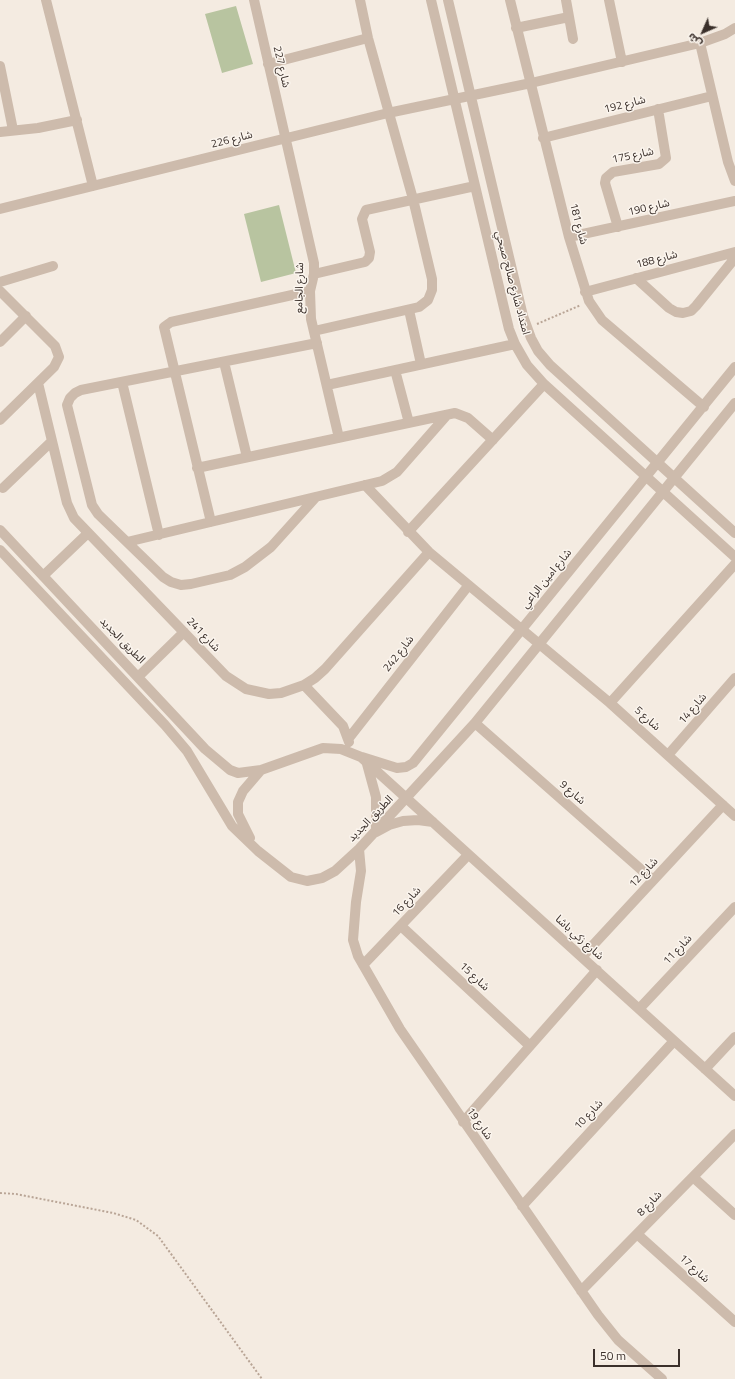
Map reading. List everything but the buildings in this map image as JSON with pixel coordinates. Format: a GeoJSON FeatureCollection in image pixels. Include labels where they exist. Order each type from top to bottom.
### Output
{"type":"FeatureCollection","features":[{"type":"Feature","properties":{"kind":"street"},"geometry":{"type":"LineString","coordinates":[[46,0],[93,186]]}},
{"type":"Feature","properties":{"kind":"street","name":"شارع 227"},"geometry":{"type":"LineString","coordinates":[[254,0],[286,139]]}},
{"type":"Feature","properties":{"kind":"street"},"geometry":{"type":"LineString","coordinates":[[314,331],[419,307],[428,300],[432,290],[432,279],[413,200],[368,38],[360,0]]}},
{"type":"Feature","properties":{"kind":"street","name":"امتداد شارع صالح صبحي"},"geometry":{"type":"LineString","coordinates":[[431,0],[509,329],[515,344],[527,365],[544,384],[735,557]]}},
{"type":"Feature","properties":{"kind":"street","name":"امتداد شارع صالح صبحي"},"geometry":{"type":"LineString","coordinates":[[448,0],[527,328],[538,351],[550,365],[735,533]]}},
{"type":"Feature","properties":{"kind":"street","name":"شارع 181"},"geometry":{"type":"LineString","coordinates":[[510,0],[568,237],[589,301],[602,320],[704,406]]}},
{"type":"Feature","properties":{"kind":"street"},"geometry":{"type":"LineString","coordinates":[[566,0],[573,39]]}},
{"type":"Feature","properties":{"kind":"street"},"geometry":{"type":"LineString","coordinates":[[610,0],[622,62]]}},
{"type":"Feature","properties":{"kind":"street"},"geometry":{"type":"LineString","coordinates":[[516,28],[569,16]]}},
{"type":"Feature","properties":{"kind":"street","name":"شارع 226"},"geometry":{"type":"LineString","coordinates":[[0,209],[286,139],[388,112],[531,83],[700,43],[725,34],[735,28]]}},
{"type":"Feature","properties":{"kind":"street"},"geometry":{"type":"LineString","coordinates":[[268,64],[368,38]]}},
{"type":"Feature","properties":{"kind":"street"},"geometry":{"type":"LineString","coordinates":[[700,43],[726,153],[735,181]]}},
{"type":"Feature","properties":{"kind":"street"},"geometry":{"type":"LineString","coordinates":[[0,66],[13,130]]}},
{"type":"Feature","properties":{"kind":"street","name":"شارع 192"},"geometry":{"type":"LineString","coordinates":[[543,138],[712,96]]}},
{"type":"Feature","properties":{"kind":"street","name":"شارع 175"},"geometry":{"type":"LineString","coordinates":[[618,227],[606,178],[614,172],[659,164],[666,158],[658,109]]}},
{"type":"Feature","properties":{"kind":"street"},"geometry":{"type":"LineString","coordinates":[[0,132],[38,128],[77,120]]}},
{"type":"Feature","properties":{"kind":"street","name":"شارع الجامع"},"geometry":{"type":"LineString","coordinates":[[286,139],[314,263],[314,274],[310,291],[310,309],[339,438]]}},
{"type":"Feature","properties":{"kind":"street"},"geometry":{"type":"LineString","coordinates":[[726,153],[735,147]]}},
{"type":"Feature","properties":{"kind":"street"},"geometry":{"type":"LineString","coordinates":[[314,274],[367,261],[370,255],[362,219],[364,212],[370,208],[475,186]]}},
{"type":"Feature","properties":{"kind":"street","name":"شارع 190"},"geometry":{"type":"LineString","coordinates":[[568,237],[735,201]]}},
{"type":"Feature","properties":{"kind":"street","name":"شارع 188"},"geometry":{"type":"LineString","coordinates":[[585,292],[735,252]]}},
{"type":"Feature","properties":{"kind":"street"},"geometry":{"type":"LineString","coordinates":[[636,278],[669,308],[676,312],[684,313],[691,311],[696,306],[735,258]]}},
{"type":"Feature","properties":{"kind":"street"},"geometry":{"type":"LineString","coordinates":[[0,282],[53,266]]}},
{"type":"Feature","properties":{"kind":"street"},"geometry":{"type":"LineString","coordinates":[[0,290],[58,351],[57,362],[0,420]]}},
{"type":"Feature","properties":{"kind":"street"},"geometry":{"type":"LineString","coordinates":[[211,522],[164,331],[167,323],[310,291]]}},
{"type":"Feature","properties":{"kind":"street"},"geometry":{"type":"LineString","coordinates":[[409,310],[421,364]]}},
{"type":"Feature","properties":{"kind":"street"},"geometry":{"type":"LineString","coordinates":[[0,342],[26,316]]}},
{"type":"Feature","properties":{"kind":"street"},"geometry":{"type":"LineString","coordinates":[[316,497],[259,558],[230,575],[191,584],[181,585],[171,582],[163,577],[98,514],[92,505],[67,405],[74,393],[81,390],[317,343]]}},
{"type":"Feature","properties":{"kind":"street"},"geometry":{"type":"LineString","coordinates":[[327,385],[515,344]]}},
{"type":"Feature","properties":{"kind":"street"},"geometry":{"type":"LineString","coordinates":[[224,362],[247,457]]}},
{"type":"Feature","properties":{"kind":"street","name":"شارع امين الراعي"},"geometry":{"type":"LineString","coordinates":[[364,760],[380,761],[397,768],[406,767],[413,763],[735,367]]}},
{"type":"Feature","properties":{"kind":"street"},"geometry":{"type":"LineString","coordinates":[[395,370],[409,423]]}},
{"type":"Feature","properties":{"kind":"street"},"geometry":{"type":"LineString","coordinates":[[122,382],[159,535]]}},
{"type":"Feature","properties":{"kind":"street","name":"شارع 241"},"geometry":{"type":"LineString","coordinates":[[38,383],[67,503],[74,518],[226,676],[246,690],[269,694],[281,693],[304,685],[325,669],[429,552]]}},
{"type":"Feature","properties":{"kind":"street"},"geometry":{"type":"LineString","coordinates":[[408,532],[544,384]]}},
{"type":"Feature","properties":{"kind":"street"},"geometry":{"type":"LineString","coordinates":[[407,798],[475,723],[735,403]]}},
{"type":"Feature","properties":{"kind":"street"},"geometry":{"type":"LineString","coordinates":[[197,468],[447,415],[462,414],[492,440]]}},
{"type":"Feature","properties":{"kind":"street"},"geometry":{"type":"LineString","coordinates":[[127,542],[382,481],[397,472],[447,415]]}},
{"type":"Feature","properties":{"kind":"street"},"geometry":{"type":"LineString","coordinates":[[3,488],[52,441]]}},
{"type":"Feature","properties":{"kind":"street","name":"شارع 5"},"geometry":{"type":"LineString","coordinates":[[365,485],[408,532],[429,552],[610,703],[735,816]]}},
{"type":"Feature","properties":{"kind":"street","name":"الطريق الجديد"},"geometry":{"type":"LineString","coordinates":[[0,530],[139,676],[205,749],[230,770],[238,773],[261,770],[324,748],[341,749],[364,760],[407,798],[359,850],[335,871],[322,878],[307,880],[291,877],[258,851],[232,826],[187,751],[165,725],[0,550]]}},
{"type":"Feature","properties":{"kind":"street"},"geometry":{"type":"LineString","coordinates":[[43,576],[88,533]]}},
{"type":"Feature","properties":{"kind":"street"},"geometry":{"type":"LineString","coordinates":[[610,703],[735,564]]}},
{"type":"Feature","properties":{"kind":"street","name":"شارع 242"},"geometry":{"type":"LineString","coordinates":[[349,738],[468,586]]}},
{"type":"Feature","properties":{"kind":"street"},"geometry":{"type":"LineString","coordinates":[[139,676],[184,632]]}},
{"type":"Feature","properties":{"kind":"street","name":"شارع 14"},"geometry":{"type":"LineString","coordinates":[[668,755],[734,681]]}},
{"type":"Feature","properties":{"kind":"street"},"geometry":{"type":"LineString","coordinates":[[304,685],[339,720],[349,738],[349,752]]}},
{"type":"Feature","properties":{"kind":"street","name":"شارع 9"},"geometry":{"type":"LineString","coordinates":[[475,723],[653,880]]}},
{"type":"Feature","properties":{"kind":"street"},"geometry":{"type":"LineString","coordinates":[[364,760],[376,797],[376,832],[389,825],[404,821],[418,820],[433,822]]}},
{"type":"Feature","properties":{"kind":"street"},"geometry":{"type":"LineString","coordinates":[[258,851],[240,820],[238,814],[238,802],[243,791],[261,770]]}},
{"type":"Feature","properties":{"kind":"street","name":"شارع زكي باشا"},"geometry":{"type":"LineString","coordinates":[[407,798],[735,1096]]}},
{"type":"Feature","properties":{"kind":"street","name":"شارع 12"},"geometry":{"type":"LineString","coordinates":[[582,957],[723,805]]}},
{"type":"Feature","properties":{"kind":"street","name":"شارع 19"},"geometry":{"type":"LineString","coordinates":[[359,850],[361,871],[356,902],[354,940],[358,956],[363,965],[400,1029],[581,1291],[614,1335],[662,1379]]}},
{"type":"Feature","properties":{"kind":"street","name":"شارع 16"},"geometry":{"type":"LineString","coordinates":[[363,965],[468,855]]}},
{"type":"Feature","properties":{"kind":"street","name":"شارع 11"},"geometry":{"type":"LineString","coordinates":[[639,1009],[735,907]]}},
{"type":"Feature","properties":{"kind":"street","name":"شارع 15"},"geometry":{"type":"LineString","coordinates":[[401,926],[530,1046]]}},
{"type":"Feature","properties":{"kind":"street"},"geometry":{"type":"LineString","coordinates":[[463,1122],[597,970]]}},
{"type":"Feature","properties":{"kind":"street"},"geometry":{"type":"LineString","coordinates":[[705,1069],[735,1037]]}},
{"type":"Feature","properties":{"kind":"street","name":"شارع 10"},"geometry":{"type":"LineString","coordinates":[[522,1206],[674,1041]]}},
{"type":"Feature","properties":{"kind":"street","name":"شارع 8"},"geometry":{"type":"LineString","coordinates":[[581,1291],[735,1134]]}},
{"type":"Feature","properties":{"kind":"street"},"geometry":{"type":"LineString","coordinates":[[693,1177],[735,1215]]}},
{"type":"Feature","properties":{"kind":"street","name":"شارع 17"},"geometry":{"type":"LineString","coordinates":[[637,1234],[735,1322]]}},
{"type":"Feature","properties":{"kind":"path"},"geometry":{"type":"LineString","coordinates":[[527,328],[589,301]]}},
{"type":"Feature","properties":{"kind":"path"},"geometry":{"type":"LineString","coordinates":[[0,1193],[16,1194],[114,1213],[136,1220],[158,1236],[262,1379]]}},
{"type":"Feature","properties":{"kind":"green space"},"geometry":{"type":"Polygon","coordinates":[[[236,6],[253,64],[222,73],[205,14],[236,6]]]}},
{"type":"Feature","properties":{"kind":"green space"},"geometry":{"type":"Polygon","coordinates":[[[279,205],[296,273],[261,282],[244,214],[279,205]]]}}]}
